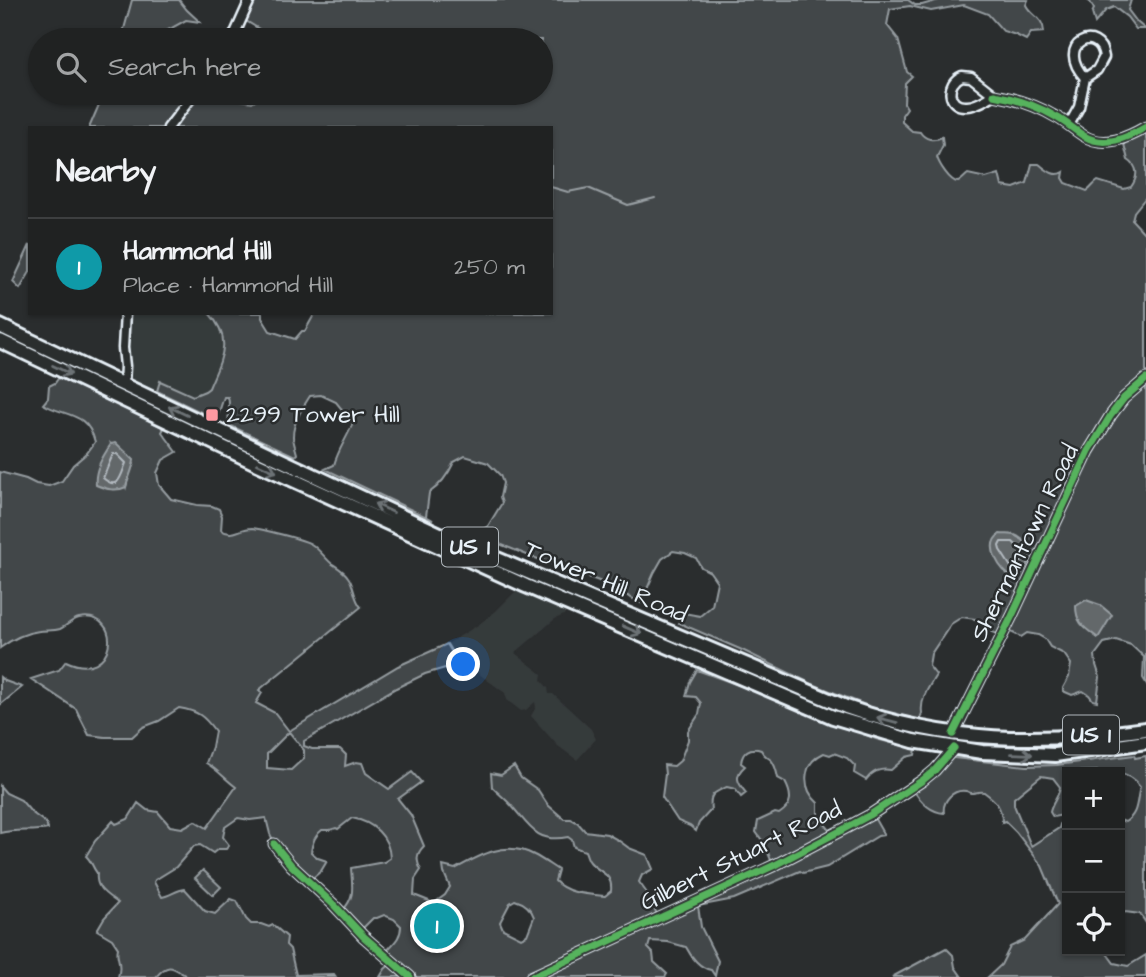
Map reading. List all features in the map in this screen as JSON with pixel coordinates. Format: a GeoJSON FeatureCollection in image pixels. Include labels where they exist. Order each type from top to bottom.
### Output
{"type":"FeatureCollection","features":[{"type":"Feature","properties":{"kind":"highway","name":"Tower Hill Road"},"geometry":{"type":"LineString","coordinates":[[0,326],[457,542],[846,707],[982,752],[1055,755],[1146,742]]}},
{"type":"Feature","properties":{"kind":"highway","name":"Tower Hill Road"},"geometry":{"type":"LineString","coordinates":[[0,341],[244,458],[526,586],[833,717],[913,741],[1035,739],[1146,729]]}},
{"type":"Feature","properties":{"kind":"highway"},"geometry":{"type":"LineString","coordinates":[[398,527],[436,537],[604,609],[612,607]]}},
{"type":"Feature","properties":{"kind":"street"},"geometry":{"type":"LineString","coordinates":[[237,28],[250,0]]}},
{"type":"Feature","properties":{"kind":"street"},"geometry":{"type":"LineString","coordinates":[[1069,125],[1079,107],[1085,78],[1074,61],[1074,51],[1080,43],[1092,40],[1102,48],[1104,57],[1097,71],[1085,78]]}},
{"type":"Feature","properties":{"kind":"street"},"geometry":{"type":"LineString","coordinates":[[994,95],[978,104],[963,106],[952,99],[950,89],[954,80],[967,76],[981,83],[994,95],[1028,103],[1087,137],[1105,142],[1124,139],[1146,127]]}},
{"type":"Feature","properties":{"kind":"street"},"geometry":{"type":"LineString","coordinates":[[170,126],[186,105]]}},
{"type":"Feature","properties":{"kind":"street"},"geometry":{"type":"LineString","coordinates":[[124,384],[122,348],[125,315]]}},
{"type":"Feature","properties":{"kind":"street","name":"Shermantown Road"},"geometry":{"type":"LineString","coordinates":[[954,741],[1089,451],[1124,398],[1146,379]]}},
{"type":"Feature","properties":{"kind":"street","name":"Gilbert Stuart Road"},"geometry":{"type":"LineString","coordinates":[[531,977],[775,865],[880,809],[935,771],[954,741]]}},
{"type":"Feature","properties":{"kind":"street"},"geometry":{"type":"LineString","coordinates":[[274,844],[363,936],[410,977]]}},
{"type":"Feature","properties":{"kind":"shaded area"},"geometry":{"type":"Polygon","coordinates":[[[132,0],[179,0],[200,22],[186,20],[171,28],[124,28],[132,0]]]}},
{"type":"Feature","properties":{"kind":"shaded area"},"geometry":{"type":"Polygon","coordinates":[[[251,0],[908,0],[915,5],[922,5],[939,0],[1028,0],[1028,9],[1042,23],[1044,32],[1031,33],[1026,40],[1003,31],[988,14],[964,5],[931,11],[910,6],[890,9],[887,25],[898,39],[907,72],[912,76],[905,83],[904,103],[907,108],[902,115],[902,122],[912,131],[920,132],[927,138],[942,137],[943,145],[937,157],[945,172],[955,181],[958,182],[968,174],[986,178],[999,174],[1002,186],[1014,188],[1027,183],[1032,164],[1039,164],[1054,174],[1064,172],[1066,183],[1087,191],[1098,181],[1124,189],[1131,187],[1136,172],[1128,160],[1123,140],[1146,128],[1146,197],[1134,212],[1132,220],[1146,235],[1146,683],[1143,678],[1144,657],[1131,645],[1116,640],[1104,643],[1095,655],[1100,677],[1097,701],[1083,691],[1072,695],[1063,691],[1071,664],[1064,654],[1050,647],[1045,639],[1027,633],[1021,637],[1007,630],[1002,636],[975,619],[962,617],[951,624],[931,654],[929,666],[936,675],[924,698],[918,726],[810,683],[679,623],[684,613],[700,616],[712,606],[717,582],[710,572],[701,567],[696,558],[685,553],[673,551],[662,559],[641,603],[599,581],[477,535],[488,526],[502,503],[500,497],[503,483],[500,475],[488,463],[465,456],[454,462],[444,479],[429,493],[426,516],[433,520],[325,469],[334,465],[353,423],[336,402],[321,395],[310,396],[293,431],[297,454],[295,456],[229,425],[228,397],[224,397],[217,418],[213,418],[157,391],[160,381],[193,396],[209,388],[223,350],[221,332],[211,315],[262,315],[270,331],[295,339],[305,331],[314,315],[553,315],[553,126],[90,126],[99,105],[553,105],[553,28],[257,28],[243,19],[251,0]]]}},
{"type":"Feature","properties":{"kind":"shaded area"},"geometry":{"type":"Polygon","coordinates":[[[1087,0],[1131,0],[1128,10],[1145,29],[1136,29],[1127,17],[1114,7],[1106,10],[1095,23],[1092,13],[1094,9],[1087,0]]]}},
{"type":"Feature","properties":{"kind":"shaded area"},"geometry":{"type":"Polygon","coordinates":[[[28,249],[28,275],[20,289],[13,282],[28,249]]]}},
{"type":"Feature","properties":{"kind":"shaded area"},"geometry":{"type":"Polygon","coordinates":[[[126,315],[212,315],[222,329],[224,352],[209,388],[205,391],[193,396],[161,382],[156,391],[125,376],[126,315]]]}},
{"type":"Feature","properties":{"kind":"shaded area"},"geometry":{"type":"Polygon","coordinates":[[[60,376],[164,428],[162,432],[177,452],[163,460],[157,473],[159,485],[171,499],[219,509],[222,516],[221,530],[225,532],[233,533],[252,528],[307,542],[348,577],[361,607],[259,690],[262,693],[256,703],[275,713],[289,731],[398,666],[447,644],[459,664],[425,674],[396,688],[304,741],[304,746],[312,749],[340,749],[346,755],[345,766],[362,763],[366,773],[389,789],[412,772],[421,782],[398,799],[411,815],[424,846],[419,852],[418,863],[421,870],[415,879],[414,895],[434,903],[445,895],[450,887],[443,866],[455,869],[484,854],[503,849],[524,851],[558,870],[555,881],[565,889],[605,896],[611,891],[610,880],[590,862],[585,851],[574,847],[568,837],[539,835],[492,787],[491,773],[501,775],[514,766],[521,778],[538,790],[548,805],[564,819],[578,823],[585,831],[607,834],[629,848],[647,855],[653,869],[642,875],[639,882],[649,896],[658,917],[773,865],[756,832],[758,821],[784,811],[790,795],[785,782],[778,778],[772,762],[761,750],[750,749],[742,759],[741,763],[745,766],[738,779],[746,793],[741,797],[735,789],[727,787],[715,793],[711,797],[711,810],[699,823],[696,831],[678,821],[662,797],[664,765],[674,766],[680,761],[688,740],[688,731],[699,714],[701,703],[696,697],[686,696],[697,670],[876,739],[916,749],[915,755],[906,757],[891,770],[877,771],[866,780],[854,773],[855,766],[847,758],[834,753],[824,753],[817,757],[808,769],[807,783],[812,797],[818,803],[818,816],[834,835],[872,814],[884,835],[827,867],[803,873],[800,871],[734,899],[698,906],[701,927],[718,961],[715,976],[711,970],[696,962],[686,947],[650,941],[648,948],[653,953],[654,962],[667,974],[665,977],[549,977],[545,972],[533,977],[380,977],[393,962],[385,953],[398,938],[401,926],[384,915],[373,918],[360,931],[342,911],[351,896],[351,868],[384,862],[390,858],[387,843],[379,831],[352,818],[338,829],[322,830],[314,840],[311,852],[327,861],[321,871],[309,881],[274,842],[266,818],[238,818],[225,827],[223,837],[229,845],[226,849],[218,849],[213,853],[200,845],[194,846],[176,867],[155,880],[162,897],[185,889],[205,911],[215,914],[231,899],[237,901],[251,924],[269,927],[273,925],[287,937],[286,945],[290,949],[296,975],[334,974],[336,977],[188,977],[168,968],[156,977],[118,977],[118,948],[112,939],[97,930],[118,903],[100,887],[97,873],[86,856],[95,841],[113,821],[116,824],[128,819],[138,803],[147,810],[158,812],[170,826],[182,828],[195,821],[207,828],[236,787],[206,763],[215,731],[196,713],[179,708],[159,721],[143,727],[132,737],[89,735],[76,709],[31,679],[59,670],[66,661],[83,666],[96,663],[104,656],[109,646],[108,634],[103,625],[94,619],[79,618],[60,629],[28,633],[0,648],[0,472],[49,486],[62,481],[95,442],[87,425],[81,420],[43,404],[48,398],[49,386],[60,376]],[[111,444],[126,487],[134,464],[111,444]],[[288,733],[267,754],[267,768],[291,770],[304,758],[304,750],[288,733]],[[515,900],[510,903],[500,922],[503,929],[521,938],[527,935],[534,917],[522,903],[515,900]]]}},
{"type":"Feature","properties":{"kind":"shaded area"},"geometry":{"type":"Polygon","coordinates":[[[516,591],[530,594],[565,612],[515,653],[542,674],[541,680],[548,688],[549,694],[553,694],[591,729],[596,739],[577,760],[558,746],[531,716],[536,707],[535,702],[521,711],[507,700],[505,693],[472,669],[470,664],[459,664],[447,644],[478,625],[516,591]]]}},
{"type":"Feature","properties":{"kind":"shaded area"},"geometry":{"type":"Polygon","coordinates":[[[0,677],[22,687],[0,705],[0,677]]]}},
{"type":"Feature","properties":{"kind":"shaded area"},"geometry":{"type":"Polygon","coordinates":[[[1146,756],[1146,923],[1140,914],[1125,912],[1125,822],[1133,815],[1140,787],[1125,775],[1125,767],[1062,767],[1062,815],[1053,817],[1050,812],[1060,787],[1053,778],[1041,776],[1014,798],[1014,805],[1031,846],[1059,828],[1062,818],[1062,956],[1109,956],[1114,963],[1128,966],[1146,955],[1146,977],[988,977],[1001,965],[1010,947],[1025,940],[1058,904],[1042,866],[1016,832],[1005,821],[1002,822],[999,808],[988,795],[984,792],[957,792],[947,800],[944,813],[925,805],[913,789],[945,757],[1027,766],[1146,756]]]}},
{"type":"Feature","properties":{"kind":"shaded area"},"geometry":{"type":"Polygon","coordinates":[[[0,786],[6,793],[21,800],[46,823],[48,829],[0,833],[0,786]]]}},
{"type":"Feature","properties":{"kind":"shaded area"},"geometry":{"type":"Polygon","coordinates":[[[203,870],[221,887],[213,895],[195,878],[203,870]]]}},
{"type":"Feature","properties":{"kind":"shaded area"},"geometry":{"type":"Polygon","coordinates":[[[946,948],[953,955],[955,967],[962,977],[892,977],[946,948]]]}},
{"type":"Feature","properties":{"kind":"water"},"geometry":{"type":"Polygon","coordinates":[[[116,443],[134,460],[126,487],[111,489],[96,485],[102,458],[111,444],[116,443]]]}},
{"type":"Feature","properties":{"kind":"water"},"geometry":{"type":"Polygon","coordinates":[[[1000,534],[1017,536],[1029,552],[1028,564],[1014,579],[995,558],[993,545],[1000,534]]]}},
{"type":"Feature","properties":{"kind":"water"},"geometry":{"type":"Polygon","coordinates":[[[1086,600],[1100,605],[1112,615],[1098,638],[1082,625],[1078,617],[1076,606],[1086,600]]]}},
{"type":"Feature","properties":{"kind":"waterway"},"geometry":{"type":"LineString","coordinates":[[553,188],[568,192],[588,188],[628,205],[655,198]]}},
{"type":"Feature","properties":{"kind":"cycle path"},"geometry":{"type":"LineString","coordinates":[[994,95],[1041,109],[1092,140],[1116,140],[1146,127]]}},
{"type":"Feature","properties":{"kind":"cycle path"},"geometry":{"type":"LineString","coordinates":[[953,734],[1089,451],[1124,398],[1146,379]]}},
{"type":"Feature","properties":{"kind":"cycle path"},"geometry":{"type":"LineString","coordinates":[[531,977],[775,865],[870,815],[923,780],[954,748]]}},
{"type":"Feature","properties":{"kind":"cycle path"},"geometry":{"type":"LineString","coordinates":[[274,844],[291,865],[363,936],[410,977]]}},
{"type":"Feature","properties":{"kind":"place","name":"2299 Tower Hill"},"geometry":{"type":"Point","coordinates":[212,415]}},
{"type":"Feature","properties":{"kind":"place","name":"Hammond Hill"},"geometry":{"type":"Point","coordinates":[437,926]}}]}
